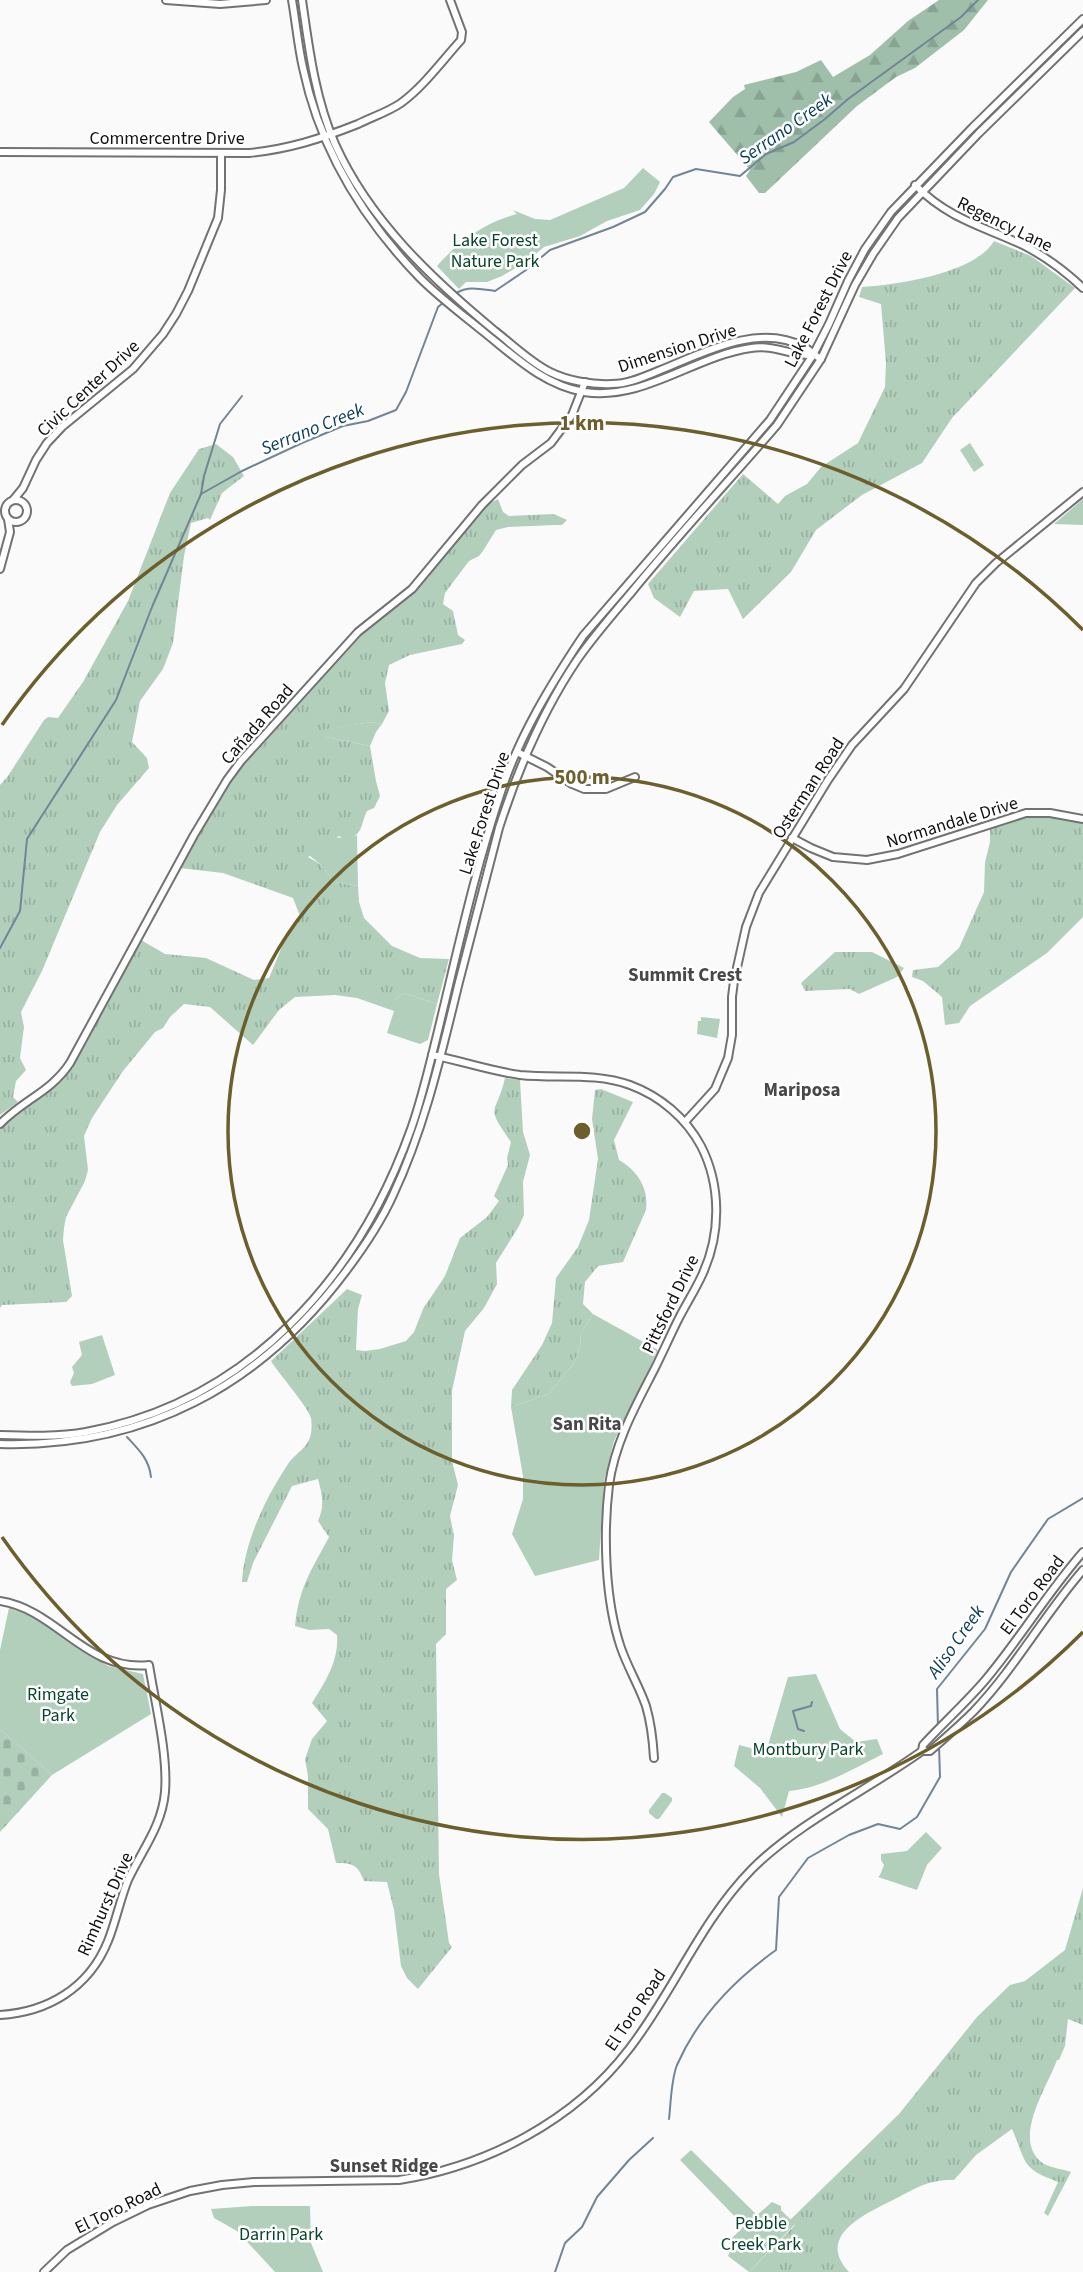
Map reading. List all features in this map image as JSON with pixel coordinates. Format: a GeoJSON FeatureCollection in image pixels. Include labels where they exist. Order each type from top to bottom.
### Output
{"type":"FeatureCollection","features":[{"type":"Feature","properties":{"kind":"main road"},"geometry":{"type":"LineString","coordinates":[[166,0],[220,4],[266,0]]}},
{"type":"Feature","properties":{"kind":"main road","name":"Dimension Drive"},"geometry":{"type":"LineString","coordinates":[[292,0],[303,68],[313,106],[328,136],[373,207],[400,243],[443,287],[537,364],[559,376],[585,382],[624,383],[723,346],[754,338],[798,344],[807,347],[813,355],[821,359]]}},
{"type":"Feature","properties":{"kind":"main road","name":"Dimension Drive"},"geometry":{"type":"LineString","coordinates":[[302,0],[314,78],[328,136],[343,177],[365,212],[413,270],[449,305],[532,371],[555,383],[582,391],[612,393],[634,389],[726,354],[755,347],[774,348],[804,356],[813,355]]}},
{"type":"Feature","properties":{"kind":"main road","name":"Commercentre Drive"},"geometry":{"type":"LineString","coordinates":[[0,152],[221,153],[272,150],[328,136],[399,105],[461,40],[462,32],[450,0]]}},
{"type":"Feature","properties":{"kind":"main road","name":"Lake Forest Drive"},"geometry":{"type":"LineString","coordinates":[[1,1435],[35,1436],[95,1430],[138,1418],[185,1399],[239,1368],[285,1329],[343,1262],[374,1214],[411,1130],[505,780],[557,675],[583,636],[770,420],[813,355],[865,249],[891,212],[1083,19]]}},
{"type":"Feature","properties":{"kind":"main road","name":"Lake Forest Drive"},"geometry":{"type":"LineString","coordinates":[[0,1444],[96,1437],[161,1417],[220,1389],[246,1372],[293,1333],[325,1299],[382,1218],[419,1132],[499,828],[511,791],[550,705],[578,659],[647,573],[777,425],[821,359],[855,285],[898,218],[1083,31]]}},
{"type":"Feature","properties":{"kind":"main road","name":"Civic Center Drive"},"geometry":{"type":"LineString","coordinates":[[10,532],[4,514],[7,501],[23,488],[47,443],[62,427],[133,369],[176,314],[218,218],[221,153]]}},
{"type":"Feature","properties":{"kind":"main road","name":"Regency Lane"},"geometry":{"type":"LineString","coordinates":[[915,185],[954,216],[1039,254],[1083,288]]}},
{"type":"Feature","properties":{"kind":"main road","name":"Cañada Road"},"geometry":{"type":"LineString","coordinates":[[0,1124],[45,1091],[70,1063],[194,835],[241,761],[358,632],[412,589],[482,505],[522,465],[551,443],[572,415],[585,382]]}},
{"type":"Feature","properties":{"kind":"main road","name":"Civic Center Drive"},"geometry":{"type":"LineString","coordinates":[[0,569],[10,532],[27,513],[23,488]]}},
{"type":"Feature","properties":{"kind":"main road","name":"Osterman Road"},"geometry":{"type":"LineString","coordinates":[[685,1122],[710,1095],[724,1073],[732,1035],[732,997],[746,927],[759,893],[792,838],[844,756],[904,689],[976,583],[1083,492]]}},
{"type":"Feature","properties":{"kind":"main road"},"geometry":{"type":"LineString","coordinates":[[7,501],[24,503]]}},
{"type":"Feature","properties":{"kind":"main road"},"geometry":{"type":"LineString","coordinates":[[4,514],[19,522]]}},
{"type":"Feature","properties":{"kind":"main road"},"geometry":{"type":"LineString","coordinates":[[550,705],[549,699],[558,681],[557,675],[578,659]]}},
{"type":"Feature","properties":{"kind":"main road"},"geometry":{"type":"LineString","coordinates":[[517,752],[584,789],[606,789],[635,777]]}},
{"type":"Feature","properties":{"kind":"main road","name":"Normandale Drive"},"geometry":{"type":"LineString","coordinates":[[792,838],[833,857],[867,860],[898,854],[1026,813],[1050,813],[1083,819]]}},
{"type":"Feature","properties":{"kind":"main road","name":"Pittsford Drive"},"geometry":{"type":"LineString","coordinates":[[432,1055],[517,1074],[596,1077],[640,1089],[659,1100],[685,1122],[703,1150],[713,1178],[716,1211],[711,1251],[703,1274],[678,1319],[620,1439],[607,1508],[607,1556],[614,1623],[625,1660],[648,1712],[654,1758]]}},
{"type":"Feature","properties":{"kind":"main road"},"geometry":{"type":"LineString","coordinates":[[1,1435],[22,1444],[35,1436]]}},
{"type":"Feature","properties":{"kind":"main road","name":"El Toro Road"},"geometry":{"type":"LineString","coordinates":[[926,1751],[923,1745],[988,1676],[1044,1599],[1083,1552]]}},
{"type":"Feature","properties":{"kind":"main road","name":"El Toro Road"},"geometry":{"type":"LineString","coordinates":[[44,2272],[67,2250],[113,2222],[148,2205],[181,2194],[237,2183],[399,2180],[424,2176],[484,2158],[541,2128],[601,2079],[629,2050],[713,1916],[753,1869],[790,1836],[951,1733],[997,1683],[1083,1570]]}},
{"type":"Feature","properties":{"kind":"main road","name":"Rimhurst Drive"},"geometry":{"type":"LineString","coordinates":[[0,1601],[29,1610],[108,1661],[129,1666],[149,1665],[166,1775],[162,1810],[151,1840],[128,1881],[103,1951],[80,1983],[62,1997],[39,2009],[0,2015]]}},
{"type":"Feature","properties":{"kind":"green space"},"geometry":{"type":"Polygon","coordinates":[[[939,0],[988,0],[964,30],[915,68],[896,77],[857,106],[765,193],[759,193],[746,176],[750,170],[709,122],[733,97],[745,89],[744,85],[796,72],[821,60],[833,77],[870,55],[908,21],[939,0]]]}},
{"type":"Feature","properties":{"kind":"green space","name":"Lake Forest Nature Park"},"geometry":{"type":"Polygon","coordinates":[[[643,168],[660,182],[640,210],[607,221],[580,236],[544,247],[526,262],[502,276],[487,282],[466,282],[459,289],[437,266],[473,234],[494,222],[517,214],[513,210],[535,219],[550,220],[624,188],[643,168]]]}},
{"type":"Feature","properties":{"kind":"green space"},"geometry":{"type":"Polygon","coordinates":[[[994,241],[1031,256],[1075,288],[952,418],[922,463],[862,495],[816,530],[791,572],[743,619],[728,589],[694,591],[680,617],[654,598],[648,584],[743,474],[778,504],[785,496],[807,484],[821,467],[858,443],[885,387],[886,363],[881,304],[859,297],[862,287],[914,280],[954,269],[985,252],[994,241]]]}},
{"type":"Feature","properties":{"kind":"green space"},"geometry":{"type":"Polygon","coordinates":[[[970,443],[984,465],[974,472],[960,450],[970,443]]]}},
{"type":"Feature","properties":{"kind":"green space"},"geometry":{"type":"Polygon","coordinates":[[[216,444],[233,457],[244,476],[222,493],[210,520],[208,518],[191,523],[173,643],[163,669],[140,701],[132,742],[147,758],[149,768],[117,805],[100,832],[42,971],[21,1012],[24,1027],[20,1058],[26,1070],[16,1081],[13,1097],[18,1102],[0,1115],[0,785],[44,720],[48,717],[58,718],[83,682],[128,601],[170,493],[199,449],[216,444]]]}},
{"type":"Feature","properties":{"kind":"green space"},"geometry":{"type":"Polygon","coordinates":[[[498,499],[503,512],[509,516],[554,514],[567,520],[562,525],[496,530],[479,556],[469,561],[445,593],[443,604],[453,611],[458,635],[465,640],[462,644],[410,655],[389,665],[385,683],[389,711],[382,724],[371,722],[324,730],[326,737],[370,746],[380,796],[374,808],[367,811],[355,835],[345,840],[339,836],[308,857],[320,864],[335,882],[358,886],[364,918],[392,946],[420,958],[449,959],[437,1004],[404,993],[394,1000],[394,1011],[357,998],[335,995],[295,997],[279,1010],[253,1045],[210,1007],[184,1004],[163,1028],[155,1032],[123,1071],[92,1118],[84,1136],[88,1170],[66,1217],[63,1240],[72,1296],[66,1302],[2,1305],[0,1308],[0,1128],[50,1090],[74,1062],[141,940],[165,954],[206,958],[254,980],[269,978],[288,932],[300,916],[293,898],[223,873],[180,868],[199,831],[241,766],[368,628],[410,597],[486,505],[498,499]]]}},
{"type":"Feature","properties":{"kind":"green space"},"geometry":{"type":"Polygon","coordinates":[[[1083,499],[1083,525],[1054,524],[1083,499]]]}},
{"type":"Feature","properties":{"kind":"green space"},"geometry":{"type":"Polygon","coordinates":[[[371,722],[382,724],[370,746],[326,737],[324,734],[327,729],[371,722]]]}},
{"type":"Feature","properties":{"kind":"green space"},"geometry":{"type":"Polygon","coordinates":[[[1041,812],[1083,819],[1083,917],[1047,953],[970,1006],[959,1023],[945,1025],[942,997],[923,981],[912,977],[913,970],[938,967],[959,948],[984,892],[990,823],[1041,812]]]}},
{"type":"Feature","properties":{"kind":"green space"},"geometry":{"type":"Polygon","coordinates":[[[357,835],[358,886],[335,882],[320,864],[304,851],[310,843],[322,837],[343,838],[357,835]]]}},
{"type":"Feature","properties":{"kind":"green space"},"geometry":{"type":"Polygon","coordinates":[[[835,952],[872,952],[904,968],[897,977],[859,994],[850,989],[805,991],[801,983],[835,952]]]}},
{"type":"Feature","properties":{"kind":"green space"},"geometry":{"type":"Polygon","coordinates":[[[404,993],[437,1004],[428,1040],[420,1044],[387,1033],[394,1011],[394,1000],[404,993]]]}},
{"type":"Feature","properties":{"kind":"green space"},"geometry":{"type":"Polygon","coordinates":[[[701,1017],[720,1019],[717,1038],[697,1034],[701,1017]]]}},
{"type":"Feature","properties":{"kind":"green space"},"geometry":{"type":"Polygon","coordinates":[[[505,1078],[520,1080],[523,1132],[530,1155],[523,1182],[524,1215],[496,1263],[497,1284],[484,1308],[465,1331],[452,1391],[452,1461],[458,1485],[450,1516],[454,1536],[452,1560],[457,1580],[446,1589],[446,1634],[436,1644],[439,1874],[449,1943],[452,1947],[418,1989],[407,1978],[401,1966],[394,1910],[387,1882],[364,1881],[354,1866],[336,1863],[328,1829],[308,1809],[305,1759],[312,1739],[327,1721],[312,1703],[330,1671],[337,1645],[337,1635],[329,1629],[309,1630],[295,1626],[303,1590],[329,1537],[318,1521],[322,1495],[318,1479],[292,1486],[253,1563],[247,1582],[242,1582],[247,1551],[264,1505],[288,1464],[307,1443],[311,1432],[309,1413],[271,1361],[347,1289],[362,1295],[358,1309],[356,1350],[380,1349],[406,1341],[414,1332],[423,1309],[445,1276],[460,1238],[487,1217],[499,1201],[494,1196],[508,1165],[511,1142],[497,1121],[494,1110],[505,1078]]]}},
{"type":"Feature","properties":{"kind":"green space"},"geometry":{"type":"Polygon","coordinates":[[[601,1089],[633,1102],[614,1140],[619,1160],[636,1174],[644,1187],[646,1210],[623,1262],[598,1266],[585,1282],[583,1304],[593,1314],[581,1333],[580,1347],[574,1363],[549,1394],[511,1407],[512,1390],[542,1345],[552,1323],[556,1278],[578,1247],[589,1220],[598,1159],[592,1119],[595,1090],[601,1089]]]}},
{"type":"Feature","properties":{"kind":"green space"},"geometry":{"type":"Polygon","coordinates":[[[593,1314],[658,1350],[614,1441],[604,1481],[599,1560],[535,1576],[512,1534],[523,1499],[523,1476],[511,1407],[549,1394],[574,1363],[580,1347],[581,1333],[593,1314]]]}},
{"type":"Feature","properties":{"kind":"green space"},"geometry":{"type":"Polygon","coordinates":[[[102,1335],[115,1375],[92,1384],[72,1386],[72,1367],[82,1355],[79,1342],[102,1335]]]}},
{"type":"Feature","properties":{"kind":"green space","name":"Rimgate Park"},"geometry":{"type":"Polygon","coordinates":[[[9,1608],[31,1616],[108,1666],[143,1674],[151,1714],[52,1775],[0,1729],[0,1650],[9,1608]]]}},
{"type":"Feature","properties":{"kind":"green space","name":"Montbury Park"},"geometry":{"type":"Polygon","coordinates":[[[816,1674],[840,1729],[856,1742],[877,1739],[883,1754],[826,1782],[789,1791],[782,1817],[760,1788],[734,1766],[739,1745],[766,1752],[788,1677],[816,1674]]]}},
{"type":"Feature","properties":{"kind":"green space"},"geometry":{"type":"Polygon","coordinates":[[[0,1729],[52,1775],[0,1832],[0,1729]]]}},
{"type":"Feature","properties":{"kind":"green space"},"geometry":{"type":"Polygon","coordinates":[[[662,1793],[672,1798],[672,1801],[659,1819],[656,1819],[649,1810],[662,1793]]]}},
{"type":"Feature","properties":{"kind":"green space"},"geometry":{"type":"Polygon","coordinates":[[[926,1832],[942,1848],[927,1865],[917,1890],[878,1877],[884,1865],[881,1854],[907,1851],[926,1832]]]}},
{"type":"Feature","properties":{"kind":"green space"},"geometry":{"type":"Polygon","coordinates":[[[1083,1888],[1083,2025],[1068,2019],[1065,2046],[1040,2099],[1031,2128],[1030,2142],[1034,2154],[1050,2167],[1071,2172],[1048,2216],[1044,2213],[1058,2182],[1037,2173],[1026,2163],[1012,2129],[976,2155],[954,2180],[929,2183],[858,2219],[841,2237],[838,2248],[840,2259],[849,2272],[749,2272],[795,2225],[790,2220],[899,2114],[977,2017],[1010,1985],[1025,1981],[1065,1950],[1083,1888]]]}},
{"type":"Feature","properties":{"kind":"green space","name":"Pebble Creek Park"},"geometry":{"type":"Polygon","coordinates":[[[691,2150],[757,2215],[772,2202],[781,2206],[781,2210],[795,2224],[749,2272],[728,2256],[731,2249],[729,2241],[744,2226],[680,2160],[691,2150]]]}},
{"type":"Feature","properties":{"kind":"green space","name":"Darrin Park"},"geometry":{"type":"Polygon","coordinates":[[[310,2206],[311,2243],[323,2272],[275,2272],[237,2231],[214,2218],[211,2209],[310,2206]]]}},
{"type":"Feature","properties":{"kind":"waterway","name":"Serrano Creek"},"geometry":{"type":"LineString","coordinates":[[448,298],[470,288],[495,291],[550,250],[645,212],[673,177],[696,169],[740,176],[766,154],[794,142],[961,17],[978,0]]}},
{"type":"Feature","properties":{"kind":"waterway","name":"Serrano Creek"},"geometry":{"type":"LineString","coordinates":[[0,948],[20,911],[27,839],[116,700],[152,607],[201,494],[302,443],[343,426],[368,421],[396,410],[406,392],[438,307],[444,302]]}},
{"type":"Feature","properties":{"kind":"waterway","name":"Serrano Creek"},"geometry":{"type":"LineString","coordinates":[[201,494],[220,424],[242,396]]}},
{"type":"Feature","properties":{"kind":"waterway"},"geometry":{"type":"LineString","coordinates":[[127,1437],[146,1460],[151,1477]]}},
{"type":"Feature","properties":{"kind":"waterway","name":"Aliso Creek"},"geometry":{"type":"LineString","coordinates":[[938,1727],[937,1689],[985,1629],[1011,1572],[1048,1519],[1083,1498]]}},
{"type":"Feature","properties":{"kind":"waterway"},"geometry":{"type":"LineString","coordinates":[[804,1731],[798,1729],[793,1711],[811,1706],[812,1702]]}},
{"type":"Feature","properties":{"kind":"waterway","name":"Aliso Creek"},"geometry":{"type":"LineString","coordinates":[[669,2119],[675,2071],[695,2031],[732,1987],[776,1950],[779,1897],[808,1858],[849,1835],[878,1824],[900,1829],[917,1817],[940,1777],[939,1746]]}},
{"type":"Feature","properties":{"kind":"waterway","name":"Aliso Creek"},"geometry":{"type":"LineString","coordinates":[[555,2272],[565,2243],[582,2227],[597,2197],[629,2160],[653,2138]]}},
{"type":"Feature","properties":{"kind":"district","name":"Summit Crest"},"geometry":{"type":"Point","coordinates":[685,974]}},
{"type":"Feature","properties":{"kind":"district","name":"Mariposa"},"geometry":{"type":"Point","coordinates":[802,1089]}},
{"type":"Feature","properties":{"kind":"district","name":"San Rita"},"geometry":{"type":"Point","coordinates":[587,1423]}},
{"type":"Feature","properties":{"kind":"district","name":"Sunset Ridge"},"geometry":{"type":"Point","coordinates":[384,2165]}}]}
